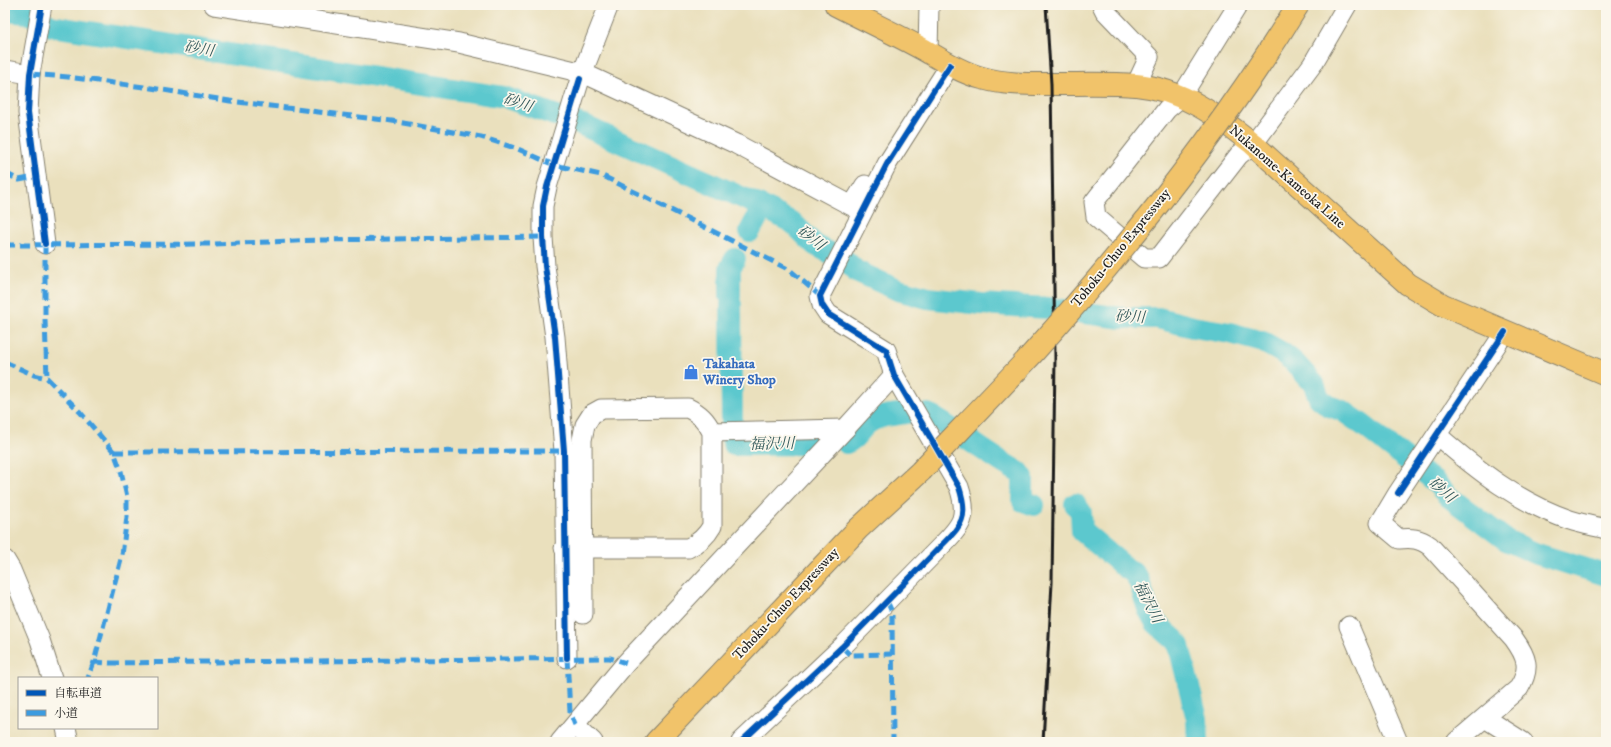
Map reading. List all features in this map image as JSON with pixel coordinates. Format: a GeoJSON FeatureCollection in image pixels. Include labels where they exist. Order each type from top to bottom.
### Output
{"type":"FeatureCollection","features":[{"type":"Feature","properties":{"kind":"main road","name":"Nukanome-Kameoka Line"},"geometry":{"type":"LineString","coordinates":[[836,5],[928,52],[950,65],[981,78],[1006,83],[1024,84],[1136,85],[1156,89],[1181,97],[1204,108],[1254,144],[1408,284],[1443,305],[1606,374]]}},
{"type":"Feature","properties":{"kind":"main road","name":"Tohoku-Chuo Expressway"},"geometry":{"type":"LineString","coordinates":[[667,742],[865,535],[921,471],[1033,353],[1143,223],[1189,164],[1245,88],[1298,5]]}},
{"type":"Feature","properties":{"kind":"main road","name":"Tohoku-Chuo Expressway"},"geometry":{"type":"LineString","coordinates":[[656,742],[858,529],[921,471]]}},
{"type":"Feature","properties":{"kind":"street"},"geometry":{"type":"LineString","coordinates":[[42,5],[31,71],[28,113],[45,244]]}},
{"type":"Feature","properties":{"kind":"street"},"geometry":{"type":"LineString","coordinates":[[214,5],[459,43],[582,76],[736,144],[852,206],[871,176]]}},
{"type":"Feature","properties":{"kind":"street"},"geometry":{"type":"LineString","coordinates":[[567,658],[564,548],[564,450],[555,337],[543,238],[543,206],[556,158],[582,76],[609,5]]}},
{"type":"Feature","properties":{"kind":"street"},"geometry":{"type":"LineString","coordinates":[[928,5],[928,52]]}},
{"type":"Feature","properties":{"kind":"street"},"geometry":{"type":"LineString","coordinates":[[1102,5],[1149,56],[1136,85]]}},
{"type":"Feature","properties":{"kind":"street"},"geometry":{"type":"LineString","coordinates":[[1238,5],[1181,97],[1167,109],[1094,202],[1096,217],[1144,258],[1159,258],[1239,155],[1254,144],[1312,65],[1347,5]]}},
{"type":"Feature","properties":{"kind":"street"},"geometry":{"type":"LineString","coordinates":[[741,742],[842,647],[941,546],[960,523],[964,512],[964,502],[959,487],[894,375],[886,350],[828,314],[822,304],[820,296],[887,164],[950,65]]}},
{"type":"Feature","properties":{"kind":"street"},"geometry":{"type":"LineString","coordinates":[[5,70],[31,71]]}},
{"type":"Feature","properties":{"kind":"street"},"geometry":{"type":"LineString","coordinates":[[1456,742],[1519,688],[1527,670],[1523,651],[1514,639],[1430,546],[1420,539],[1399,539],[1380,523],[1398,493],[1506,332]]}},
{"type":"Feature","properties":{"kind":"street"},"geometry":{"type":"LineString","coordinates":[[560,742],[626,663],[894,375]]}},
{"type":"Feature","properties":{"kind":"street"},"geometry":{"type":"LineString","coordinates":[[564,548],[583,548],[688,548],[699,542],[708,533],[712,526],[712,432],[706,421],[697,412],[688,408],[601,409],[592,414],[585,425],[582,440],[583,548],[583,614]]}},
{"type":"Feature","properties":{"kind":"street"},"geometry":{"type":"LineString","coordinates":[[712,432],[845,429]]}},
{"type":"Feature","properties":{"kind":"street"},"geometry":{"type":"LineString","coordinates":[[1436,437],[1486,475],[1516,495],[1545,510],[1571,520],[1606,529]]}},
{"type":"Feature","properties":{"kind":"street"},"geometry":{"type":"LineString","coordinates":[[5,560],[37,633],[52,677]]}},
{"type":"Feature","properties":{"kind":"street"},"geometry":{"type":"LineString","coordinates":[[1349,626],[1398,742]]}},
{"type":"Feature","properties":{"kind":"street"},"geometry":{"type":"LineString","coordinates":[[1484,718],[1523,742]]}},
{"type":"Feature","properties":{"kind":"street"},"geometry":{"type":"LineString","coordinates":[[575,725],[593,742]]}},
{"type":"Feature","properties":{"kind":"street"},"geometry":{"type":"LineString","coordinates":[[66,729],[69,742]]}},
{"type":"Feature","properties":{"kind":"waterway","name":"砂川"},"geometry":{"type":"LineString","coordinates":[[5,11],[28,13],[51,26],[504,97],[580,124],[763,207],[793,223],[815,245],[846,261],[856,271],[898,290],[928,298],[981,304],[1048,308],[1122,318],[1158,318],[1193,327],[1230,333],[1263,342],[1293,361],[1314,384],[1319,398],[1329,406],[1343,411],[1363,425],[1435,482],[1449,497],[1506,540],[1537,554],[1606,575]]}},
{"type":"Feature","properties":{"kind":"waterway","name":"福沢川"},"geometry":{"type":"LineString","coordinates":[[750,231],[763,207]]}},
{"type":"Feature","properties":{"kind":"waterway","name":"福沢川"},"geometry":{"type":"LineString","coordinates":[[730,296],[730,268],[735,259]]}},
{"type":"Feature","properties":{"kind":"waterway","name":"福沢川"},"geometry":{"type":"LineString","coordinates":[[731,305],[732,426]]}},
{"type":"Feature","properties":{"kind":"waterway","name":"福沢川"},"geometry":{"type":"LineString","coordinates":[[846,443],[852,440],[864,426],[871,421],[886,416],[907,413]]}},
{"type":"Feature","properties":{"kind":"waterway","name":"福沢川"},"geometry":{"type":"LineString","coordinates":[[928,414],[1020,473],[1023,477],[1023,501],[1034,505]]}},
{"type":"Feature","properties":{"kind":"waterway","name":"福沢川"},"geometry":{"type":"LineString","coordinates":[[732,438],[734,445],[817,444]]}},
{"type":"Feature","properties":{"kind":"waterway","name":"福沢川"},"geometry":{"type":"LineString","coordinates":[[1075,504],[1081,512],[1082,531],[1134,573],[1139,581],[1148,609],[1156,623],[1176,641],[1179,646],[1197,719],[1198,742]]}},
{"type":"Feature","properties":{"kind":"railway"},"geometry":{"type":"LineString","coordinates":[[1043,742],[1052,583],[1055,357],[1051,84],[1046,5]]}},
{"type":"Feature","properties":{"kind":"marked path"},"geometry":{"type":"LineString","coordinates":[[30,74],[68,77],[151,88],[230,101],[392,121],[481,137],[518,149],[554,165],[601,175],[790,270],[820,296]]}},
{"type":"Feature","properties":{"kind":"marked path"},"geometry":{"type":"LineString","coordinates":[[5,173],[19,180],[35,177]]}},
{"type":"Feature","properties":{"kind":"marked path"},"geometry":{"type":"LineString","coordinates":[[5,245],[214,244],[321,240],[543,237]]}},
{"type":"Feature","properties":{"kind":"marked path"},"geometry":{"type":"LineString","coordinates":[[45,244],[47,378]]}},
{"type":"Feature","properties":{"kind":"marked path"},"geometry":{"type":"LineString","coordinates":[[5,362],[34,375],[47,378],[80,412],[114,452],[121,471],[127,497],[127,517],[122,555],[94,662],[88,677]]}},
{"type":"Feature","properties":{"kind":"marked path"},"geometry":{"type":"LineString","coordinates":[[114,452],[564,451]]}},
{"type":"Feature","properties":{"kind":"marked path"},"geometry":{"type":"LineString","coordinates":[[887,601],[892,612],[893,742]]}},
{"type":"Feature","properties":{"kind":"marked path"},"geometry":{"type":"LineString","coordinates":[[842,647],[850,655],[892,654]]}},
{"type":"Feature","properties":{"kind":"marked path"},"geometry":{"type":"LineString","coordinates":[[567,658],[570,712],[575,725]]}},
{"type":"Feature","properties":{"kind":"marked path"},"geometry":{"type":"LineString","coordinates":[[94,662],[610,658],[626,663]]}},
{"type":"Feature","properties":{"kind":"cycle path"},"geometry":{"type":"LineString","coordinates":[[42,5],[30,74],[28,113],[45,244]]}},
{"type":"Feature","properties":{"kind":"cycle path"},"geometry":{"type":"LineString","coordinates":[[741,742],[842,647],[948,539],[962,520],[963,506],[959,487],[894,375],[886,350],[828,314],[822,305],[820,296],[887,164],[950,65]]}},
{"type":"Feature","properties":{"kind":"cycle path"},"geometry":{"type":"LineString","coordinates":[[567,658],[564,451],[555,337],[545,266],[543,206],[547,187],[580,79]]}},
{"type":"Feature","properties":{"kind":"cycle path"},"geometry":{"type":"LineString","coordinates":[[1398,493],[1505,332]]}},
{"type":"Feature","properties":{"kind":"place","name":"Takahata Winery Shop"},"geometry":{"type":"Point","coordinates":[691,372]}}]}
